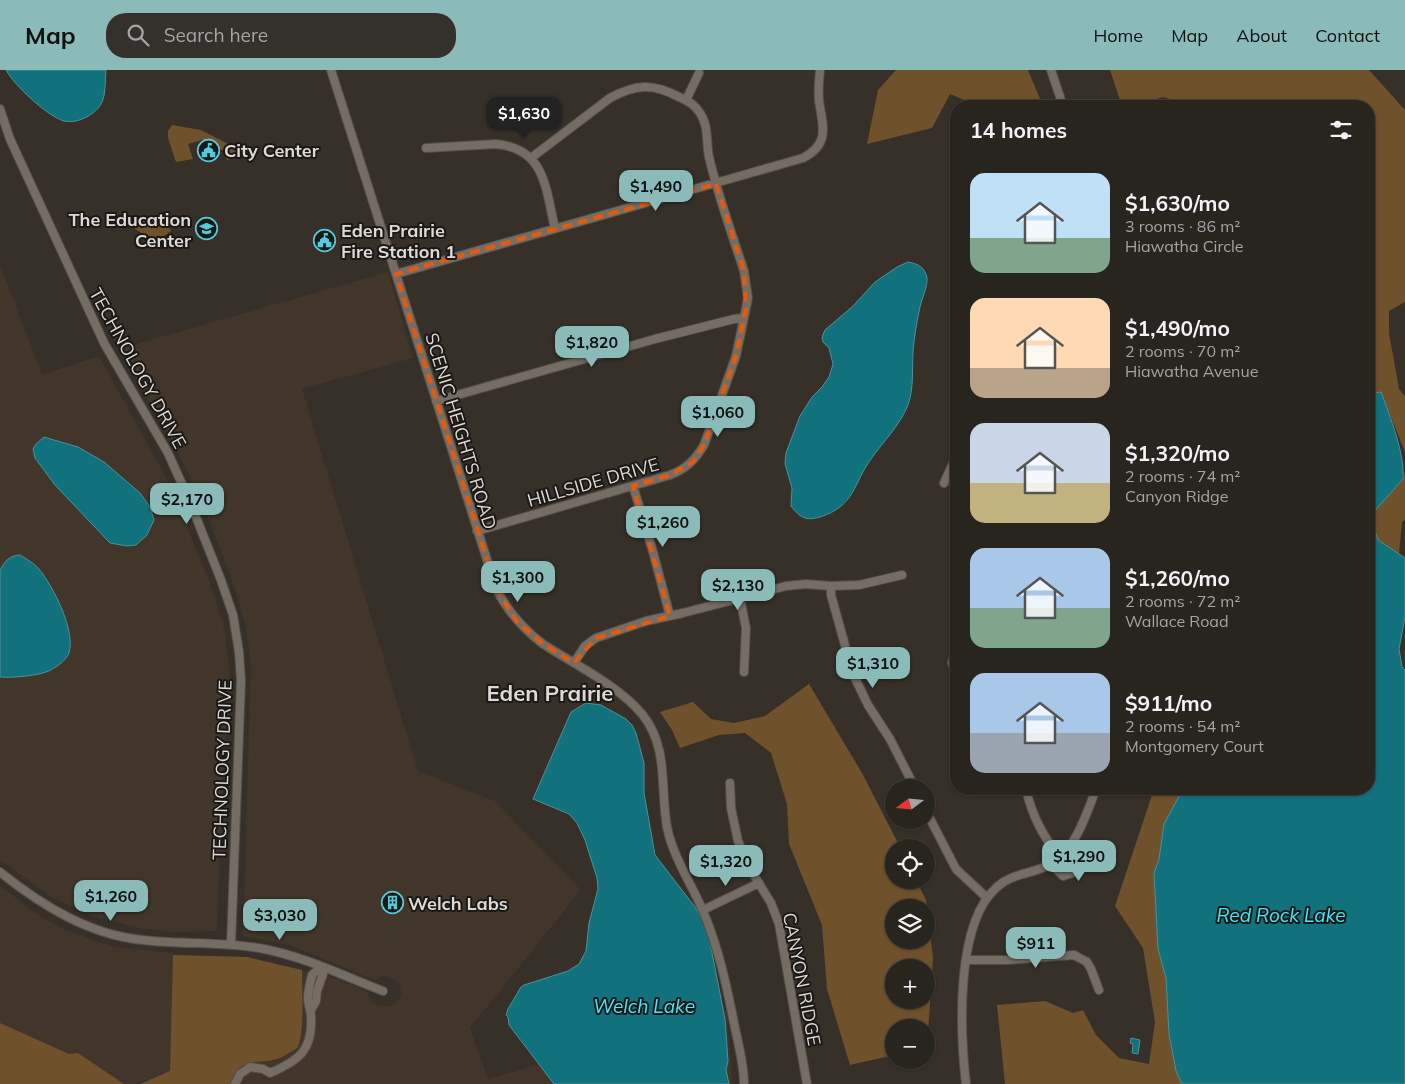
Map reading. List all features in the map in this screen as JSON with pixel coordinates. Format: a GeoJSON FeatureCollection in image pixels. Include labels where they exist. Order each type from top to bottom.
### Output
{"type":"FeatureCollection","features":[{"type":"Feature","properties":{"kind":"street","name":"SCENIC HEIGHTS ROAD"},"geometry":{"type":"LineString","coordinates":[[331,70],[496,588],[511,613],[531,635],[619,693],[642,714],[649,724],[660,751],[665,813],[669,836],[703,910],[716,944],[725,975],[744,1084]]}},
{"type":"Feature","properties":{"kind":"street"},"geometry":{"type":"LineString","coordinates":[[396,274],[716,184],[797,160],[810,154],[816,149],[823,135],[824,127],[819,99],[820,70]]}},
{"type":"Feature","properties":{"kind":"street"},"geometry":{"type":"LineString","coordinates":[[1052,70],[1061,100]]}},
{"type":"Feature","properties":{"kind":"street"},"geometry":{"type":"LineString","coordinates":[[531,158],[610,98],[622,92],[634,88],[659,88],[686,100],[699,73]]}},
{"type":"Feature","properties":{"kind":"street","name":"HILLSIDE DRIVE"},"geometry":{"type":"LineString","coordinates":[[477,531],[680,471],[693,462],[704,445],[736,356],[748,298],[744,272],[716,184],[704,123],[701,114],[686,100]]}},
{"type":"Feature","properties":{"kind":"street","name":"TECHNOLOGY DRIVE"},"geometry":{"type":"LineString","coordinates":[[0,109],[10,139]]}},
{"type":"Feature","properties":{"kind":"street","name":"TECHNOLOGY DRIVE"},"geometry":{"type":"LineString","coordinates":[[0,122],[10,139],[104,343],[176,470],[222,580],[233,615],[241,681],[231,944]]}},
{"type":"Feature","properties":{"kind":"street"},"geometry":{"type":"LineString","coordinates":[[426,148],[496,144],[518,149],[536,163],[542,176],[555,228]]}},
{"type":"Feature","properties":{"kind":"street"},"geometry":{"type":"LineString","coordinates":[[436,401],[656,338],[734,318],[744,318]]}},
{"type":"Feature","properties":{"kind":"street"},"geometry":{"type":"LineString","coordinates":[[944,483],[950,470]]}},
{"type":"Feature","properties":{"kind":"street"},"geometry":{"type":"LineString","coordinates":[[633,486],[670,616]]}},
{"type":"Feature","properties":{"kind":"street"},"geometry":{"type":"LineString","coordinates":[[574,663],[585,646],[596,638],[631,625],[786,586],[806,584],[831,586],[859,585],[902,575]]}},
{"type":"Feature","properties":{"kind":"street"},"geometry":{"type":"LineString","coordinates":[[831,586],[831,595],[854,674],[868,705],[890,739],[910,779]]}},
{"type":"Feature","properties":{"kind":"street"},"geometry":{"type":"LineString","coordinates":[[740,599],[746,628],[744,672]]}},
{"type":"Feature","properties":{"kind":"street","name":"CANYON RIDGE"},"geometry":{"type":"LineString","coordinates":[[730,783],[731,808],[738,841],[752,872],[771,903],[779,924],[806,1084]]}},
{"type":"Feature","properties":{"kind":"street"},"geometry":{"type":"LineString","coordinates":[[1027,795],[1037,824],[1060,858]]}},
{"type":"Feature","properties":{"kind":"street"},"geometry":{"type":"LineString","coordinates":[[966,1084],[963,1054],[966,960],[976,916],[986,897],[998,886],[1010,878],[1051,864],[1068,850],[1093,795]]}},
{"type":"Feature","properties":{"kind":"street"},"geometry":{"type":"LineString","coordinates":[[935,828],[956,869],[986,897]]}},
{"type":"Feature","properties":{"kind":"street"},"geometry":{"type":"LineString","coordinates":[[1051,864],[1063,876],[1072,874],[1076,867],[1076,862],[1068,850]]}},
{"type":"Feature","properties":{"kind":"street"},"geometry":{"type":"LineString","coordinates":[[0,872],[52,910],[91,928],[141,940],[231,944],[264,949],[321,967],[382,992]]}},
{"type":"Feature","properties":{"kind":"street"},"geometry":{"type":"LineString","coordinates":[[703,910],[759,883]]}},
{"type":"Feature","properties":{"kind":"street"},"geometry":{"type":"LineString","coordinates":[[966,960],[1006,960],[1074,955],[1081,958],[1091,969],[1099,990]]}},
{"type":"Feature","properties":{"kind":"street"},"geometry":{"type":"LineString","coordinates":[[235,1084],[240,1074],[250,1067],[263,1069],[270,1074],[304,1053],[311,1035],[311,1010],[308,1001],[312,975],[321,967]]}},
{"type":"Feature","properties":{"kind":"highlighted area"},"geometry":{"type":"Polygon","coordinates":[[[716,184],[744,271],[746,309],[736,356],[704,445],[693,462],[670,475],[633,486],[670,616],[596,638],[574,663],[543,644],[517,622],[496,588],[396,274],[716,184]]]}},
{"type":"Feature","properties":{"kind":"shaded area"},"geometry":{"type":"Polygon","coordinates":[[[896,70],[1028,70],[1040,100],[964,100],[950,94],[932,128],[867,144],[878,90],[896,70]]]}},
{"type":"Feature","properties":{"kind":"shaded area"},"geometry":{"type":"Polygon","coordinates":[[[1110,70],[1369,70],[1405,110],[1405,302],[1389,311],[1389,333],[1399,389],[1405,396],[1405,452],[1381,392],[1375,393],[1375,100],[1173,100],[1163,97],[1153,100],[1120,100],[1110,70]]]}},
{"type":"Feature","properties":{"kind":"shaded area"},"geometry":{"type":"Polygon","coordinates":[[[172,125],[201,130],[234,147],[238,156],[227,160],[224,151],[202,140],[188,144],[193,159],[176,162],[168,138],[168,131],[172,125]]]}},
{"type":"Feature","properties":{"kind":"shaded area"},"geometry":{"type":"Polygon","coordinates":[[[138,218],[146,221],[157,218],[166,221],[171,231],[161,237],[151,237],[133,227],[135,220],[138,218]]]}},
{"type":"Feature","properties":{"kind":"shaded area"},"geometry":{"type":"Polygon","coordinates":[[[0,264],[42,375],[99,356],[166,477],[209,580],[223,623],[229,663],[230,690],[223,762],[217,931],[173,932],[144,929],[91,916],[53,898],[0,860],[0,264]]]}},
{"type":"Feature","properties":{"kind":"shaded area"},"geometry":{"type":"Polygon","coordinates":[[[388,272],[413,358],[302,389],[418,771],[495,801],[581,890],[470,1028],[488,1079],[727,1010],[732,1084],[140,1084],[149,1079],[137,1084],[0,1084],[0,886],[40,916],[65,930],[115,947],[173,953],[173,955],[247,957],[336,979],[365,990],[373,1003],[379,1006],[391,1006],[402,995],[399,983],[385,975],[374,980],[292,946],[243,936],[251,664],[246,627],[236,592],[214,532],[190,477],[170,437],[119,349],[388,272]]]}},
{"type":"Feature","properties":{"kind":"shaded area"},"geometry":{"type":"Polygon","coordinates":[[[1405,473],[1405,520],[1402,522],[1399,554],[1378,540],[1375,531],[1375,510],[1403,479],[1405,473]]]}},
{"type":"Feature","properties":{"kind":"shaded area"},"geometry":{"type":"Polygon","coordinates":[[[809,684],[862,773],[885,818],[885,829],[891,829],[896,839],[885,839],[885,889],[920,889],[926,899],[885,899],[885,949],[932,949],[933,958],[885,959],[885,1009],[930,1009],[929,1019],[885,1019],[885,1057],[850,1065],[827,989],[822,925],[789,844],[787,804],[771,753],[745,733],[719,735],[680,748],[672,730],[660,712],[693,702],[711,719],[734,723],[765,716],[809,684]]]}},
{"type":"Feature","properties":{"kind":"shaded area"},"geometry":{"type":"Polygon","coordinates":[[[1152,795],[1180,795],[1164,824],[1159,859],[1154,873],[1158,949],[1166,978],[1169,1034],[1176,1071],[1182,1084],[1005,1084],[997,1005],[1045,1001],[1073,1013],[1083,1010],[1096,1035],[1119,1058],[1149,1064],[1155,1022],[1143,948],[1115,906],[1152,795]]]}},
{"type":"Feature","properties":{"kind":"shaded area"},"geometry":{"type":"Polygon","coordinates":[[[173,955],[247,957],[302,970],[302,1023],[300,1042],[297,1048],[279,1058],[247,1064],[235,1074],[231,1084],[140,1084],[170,1071],[173,955]]]}},
{"type":"Feature","properties":{"kind":"shaded area"},"geometry":{"type":"Polygon","coordinates":[[[0,1023],[69,1054],[78,1053],[124,1084],[0,1084],[0,1023]]]}},
{"type":"Feature","properties":{"kind":"water"},"geometry":{"type":"Polygon","coordinates":[[[6,70],[106,70],[103,101],[94,112],[84,118],[69,122],[64,121],[49,113],[32,99],[16,84],[6,70]]]}},
{"type":"Feature","properties":{"kind":"water"},"geometry":{"type":"Polygon","coordinates":[[[908,262],[916,264],[923,269],[927,282],[915,335],[912,386],[908,405],[896,426],[865,468],[847,500],[832,512],[811,519],[804,518],[791,506],[792,488],[785,464],[786,453],[800,416],[812,397],[829,377],[833,364],[829,348],[823,342],[822,337],[825,330],[853,306],[875,282],[908,262]]]}},
{"type":"Feature","properties":{"kind":"water","name":"Red Rock Lake"},"geometry":{"type":"Polygon","coordinates":[[[1381,392],[1389,412],[1402,458],[1403,479],[1375,510],[1375,393],[1381,392]]]}},
{"type":"Feature","properties":{"kind":"water"},"geometry":{"type":"Polygon","coordinates":[[[44,437],[78,447],[104,462],[140,493],[150,507],[154,520],[147,535],[136,545],[127,546],[110,543],[55,485],[35,458],[33,449],[44,437]]]}},
{"type":"Feature","properties":{"kind":"water","name":"Red Rock Lake"},"geometry":{"type":"Polygon","coordinates":[[[1375,531],[1378,540],[1405,558],[1405,617],[1399,649],[1402,667],[1405,670],[1405,1084],[1182,1084],[1176,1071],[1169,1034],[1166,978],[1158,949],[1154,873],[1159,859],[1164,824],[1180,795],[1375,795],[1375,531]]]}},
{"type":"Feature","properties":{"kind":"water"},"geometry":{"type":"Polygon","coordinates":[[[20,555],[39,569],[51,586],[66,621],[69,633],[69,653],[66,659],[46,672],[36,675],[0,677],[0,570],[8,559],[20,555]]]}},
{"type":"Feature","properties":{"kind":"water","name":"Welch Lake"},"geometry":{"type":"Polygon","coordinates":[[[586,703],[601,705],[626,719],[636,733],[644,763],[644,793],[655,855],[695,907],[707,927],[725,1019],[728,1061],[726,1070],[729,1084],[554,1084],[509,1025],[506,1015],[521,987],[568,971],[579,964],[586,951],[589,923],[598,889],[597,878],[585,840],[577,823],[569,814],[533,799],[571,712],[586,703]]]}},
{"type":"Feature","properties":{"kind":"water"},"geometry":{"type":"Polygon","coordinates":[[[1131,1038],[1140,1040],[1138,1054],[1132,1053],[1133,1044],[1130,1043],[1131,1038]]]}},
{"type":"Feature","properties":{"kind":"place","name":"City Center"},"geometry":{"type":"Point","coordinates":[208,150]}},
{"type":"Feature","properties":{"kind":"place","name":"The Education Center"},"geometry":{"type":"Point","coordinates":[207,229]}},
{"type":"Feature","properties":{"kind":"place","name":"Eden Prairie Fire Station 1"},"geometry":{"type":"Point","coordinates":[325,240]}},
{"type":"Feature","properties":{"kind":"place","name":"Welch Labs"},"geometry":{"type":"Point","coordinates":[392,903]}},
{"type":"Feature","properties":{"kind":"district","name":"Eden Prairie"},"geometry":{"type":"Point","coordinates":[550,693]}}]}
